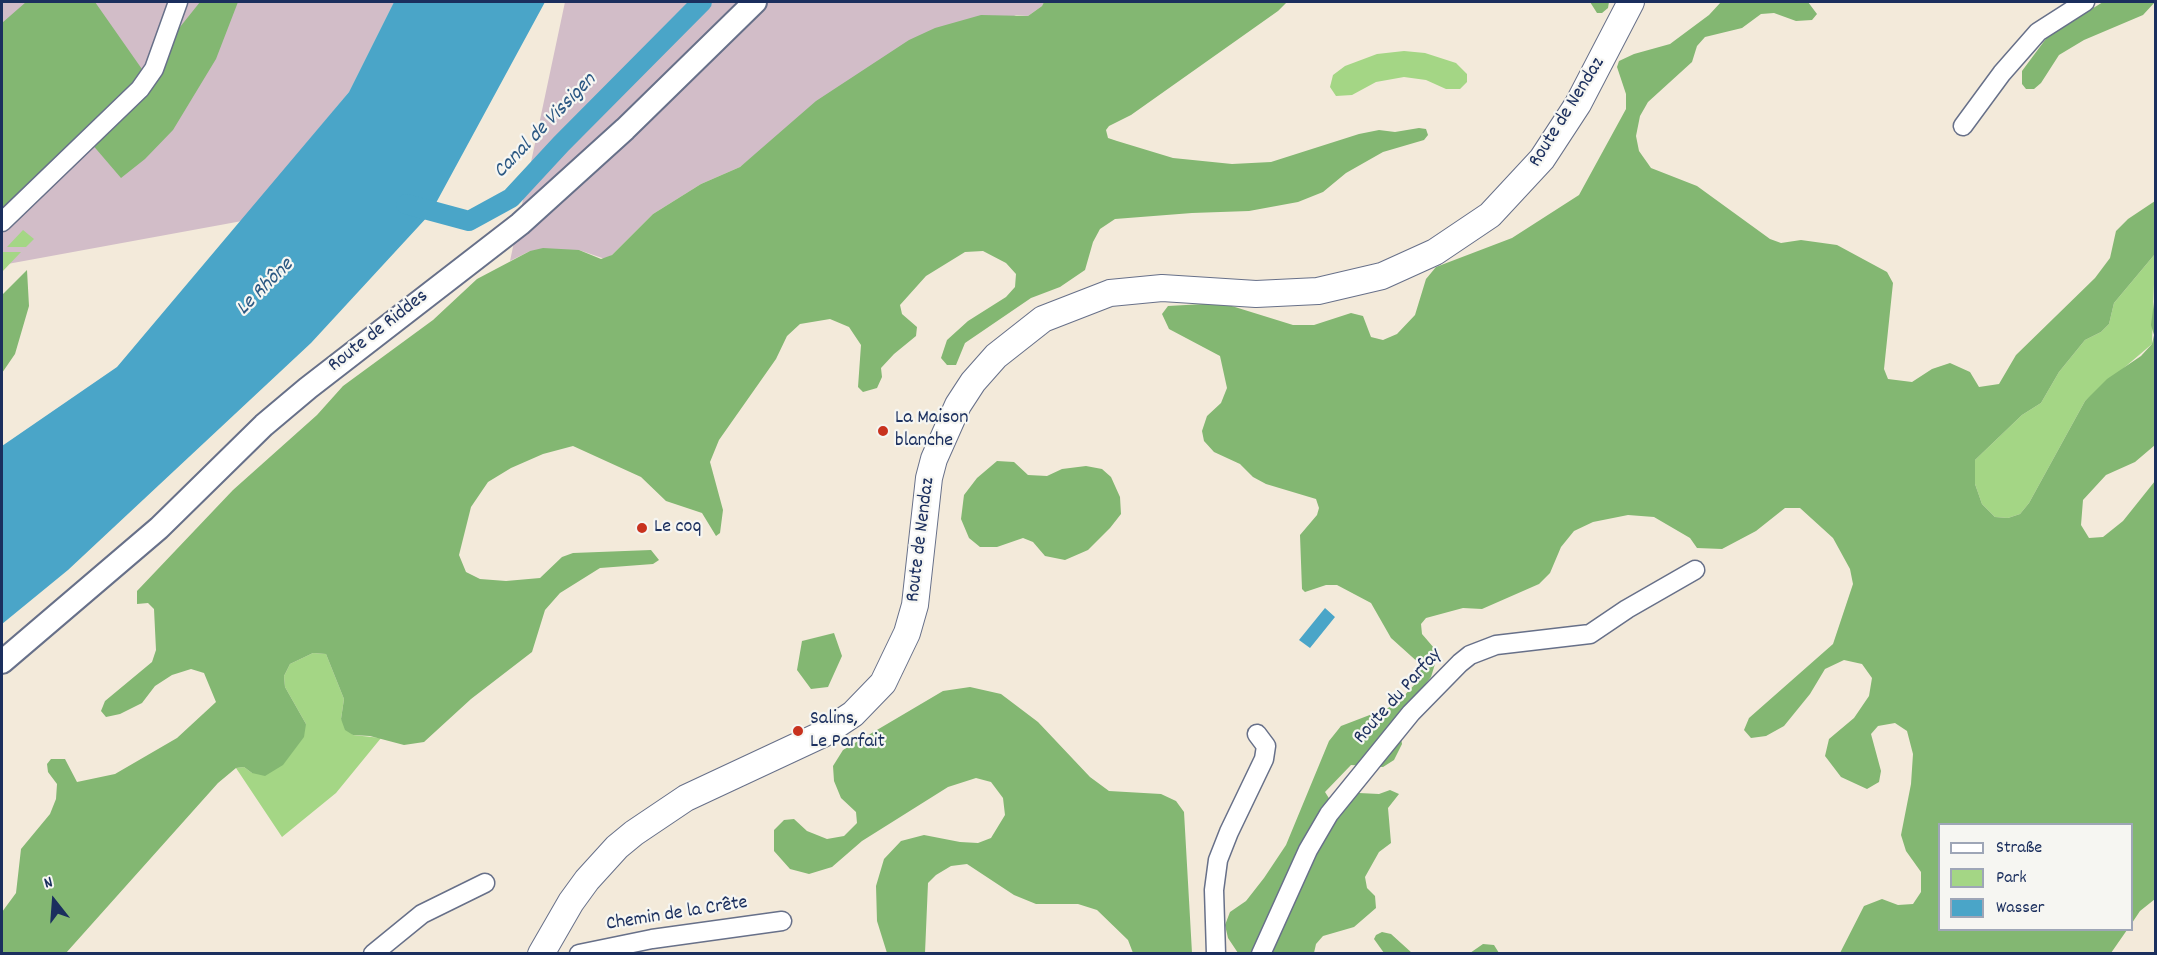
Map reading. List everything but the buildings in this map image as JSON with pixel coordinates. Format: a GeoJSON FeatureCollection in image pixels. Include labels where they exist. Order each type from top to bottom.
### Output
{"type":"FeatureCollection","features":[{"type":"Feature","properties":{"kind":"main road","name":"Route de Nendaz"},"geometry":{"type":"LineString","coordinates":[[541,954],[571,902],[617,846],[686,798],[823,734],[853,714],[883,683],[907,633],[915,605],[933,459],[951,416],[965,393],[996,356],[1043,319],[1110,293],[1162,288],[1256,294],[1318,291],[1382,276],[1435,252],[1490,215],[1517,189],[1542,159],[1578,104],[1632,2]]}},
{"type":"Feature","properties":{"kind":"street"},"geometry":{"type":"LineString","coordinates":[[2,222],[140,89],[154,69],[178,2]]}},
{"type":"Feature","properties":{"kind":"street","name":"Route de Riddes"},"geometry":{"type":"LineString","coordinates":[[2,662],[159,528],[264,425],[308,388],[520,224],[626,129],[755,2]]}},
{"type":"Feature","properties":{"kind":"street"},"geometry":{"type":"LineString","coordinates":[[1963,126],[2002,73],[2038,32],[2085,2]]}},
{"type":"Feature","properties":{"kind":"street","name":"Route du Parfay"},"geometry":{"type":"LineString","coordinates":[[1261,954],[1308,850],[1334,806],[1411,714],[1460,663],[1470,655],[1496,645],[1590,634],[1627,609],[1695,570]]}},
{"type":"Feature","properties":{"kind":"street"},"geometry":{"type":"LineString","coordinates":[[1216,954],[1214,891],[1218,860],[1264,759],[1266,746],[1257,734]]}},
{"type":"Feature","properties":{"kind":"street"},"geometry":{"type":"LineString","coordinates":[[373,954],[422,914],[485,883]]}},
{"type":"Feature","properties":{"kind":"street","name":"Chemin de la Crête"},"geometry":{"type":"LineString","coordinates":[[579,954],[652,939],[782,921]]}},
{"type":"Feature","properties":{"kind":"shaded area"},"geometry":{"type":"Polygon","coordinates":[[[2,2],[394,2],[349,92],[242,221],[2,265],[2,2]]]}},
{"type":"Feature","properties":{"kind":"shaded area"},"geometry":{"type":"Polygon","coordinates":[[[565,2],[1044,2],[1028,16],[1016,15],[771,142],[740,167],[701,184],[653,214],[612,255],[605,259],[579,250],[530,251],[510,261],[565,2]]]}},
{"type":"Feature","properties":{"kind":"green space"},"geometry":{"type":"Polygon","coordinates":[[[26,2],[95,2],[144,72],[200,2],[238,2],[216,59],[173,130],[145,159],[121,178],[91,143],[2,216],[2,23],[26,2]]]}},
{"type":"Feature","properties":{"kind":"green space"},"geometry":{"type":"Polygon","coordinates":[[[1044,2],[1287,2],[1278,11],[1131,115],[1109,126],[1106,130],[1108,138],[1173,158],[1232,164],[1271,162],[1359,134],[1379,130],[1395,132],[1419,128],[1426,129],[1428,135],[1424,140],[1383,152],[1346,173],[1323,192],[1298,202],[1249,211],[1115,219],[1100,229],[1093,242],[1085,270],[1060,287],[1031,298],[965,343],[956,365],[947,365],[941,358],[947,340],[968,321],[1006,297],[1015,287],[1016,274],[1006,263],[983,251],[965,252],[926,276],[900,305],[902,314],[917,327],[916,336],[881,368],[882,377],[877,388],[863,392],[858,387],[861,345],[849,327],[830,319],[800,324],[787,336],[776,359],[719,440],[710,462],[723,510],[720,533],[716,536],[702,513],[666,501],[641,477],[573,446],[543,454],[511,468],[488,482],[471,507],[459,555],[466,572],[480,579],[506,581],[540,578],[562,557],[573,553],[651,550],[659,560],[653,564],[600,568],[560,593],[545,610],[532,652],[471,699],[424,742],[404,745],[370,736],[353,735],[345,730],[341,719],[344,699],[326,654],[313,653],[290,664],[284,676],[285,687],[306,724],[304,737],[283,765],[265,776],[252,773],[244,767],[236,768],[218,783],[66,953],[2,953],[2,912],[16,893],[21,849],[50,814],[56,799],[57,784],[48,772],[47,764],[51,759],[65,759],[77,782],[115,774],[177,738],[216,702],[204,673],[191,669],[172,675],[155,686],[142,703],[120,714],[106,717],[101,711],[105,701],[152,662],[156,650],[154,609],[148,603],[137,604],[137,591],[233,490],[317,415],[343,386],[433,320],[477,279],[530,251],[543,248],[579,250],[601,259],[612,255],[653,214],[701,184],[740,167],[816,101],[909,40],[935,28],[981,15],[1028,16],[1044,2]]]}},
{"type":"Feature","properties":{"kind":"green space"},"geometry":{"type":"Polygon","coordinates":[[[1590,2],[1609,2],[1608,8],[1602,13],[1597,13],[1590,2]]]}},
{"type":"Feature","properties":{"kind":"green space"},"geometry":{"type":"Polygon","coordinates":[[[1721,2],[1808,2],[1817,14],[1812,20],[1796,21],[1774,13],[1761,14],[1742,28],[1705,37],[1697,46],[1692,62],[1648,102],[1640,116],[1636,136],[1639,151],[1651,168],[1697,186],[1770,239],[1781,243],[1801,240],[1837,245],[1887,272],[1893,283],[1884,369],[1888,379],[1912,382],[1932,369],[1950,363],[1970,372],[1979,387],[1999,384],[2016,355],[2095,278],[2110,258],[2116,231],[2128,219],[2155,201],[2155,254],[2114,303],[2109,324],[2101,332],[2085,340],[2059,372],[2041,403],[2022,415],[1975,460],[1975,484],[1982,504],[1995,517],[2008,518],[2020,514],[2029,503],[2085,401],[2107,379],[2141,356],[2152,344],[2154,335],[2151,325],[2155,294],[2155,445],[2135,462],[2106,475],[2083,500],[2081,525],[2089,538],[2103,537],[2123,521],[2155,481],[2155,899],[2140,911],[2133,922],[2133,823],[1938,823],[1938,931],[2126,931],[2111,953],[1840,953],[1864,906],[1882,899],[1898,905],[1913,904],[1921,892],[1921,872],[1906,851],[1901,835],[1911,784],[1913,754],[1907,731],[1895,723],[1878,726],[1871,734],[1881,771],[1879,782],[1867,789],[1841,777],[1825,756],[1829,739],[1854,718],[1869,696],[1872,678],[1862,664],[1844,660],[1825,669],[1810,694],[1784,726],[1766,736],[1751,738],[1744,730],[1749,718],[1833,644],[1853,584],[1850,569],[1833,538],[1800,508],[1785,508],[1756,531],[1722,549],[1697,548],[1690,538],[1654,517],[1628,515],[1593,522],[1574,531],[1561,547],[1550,573],[1539,584],[1482,609],[1463,608],[1426,618],[1421,624],[1422,634],[1434,648],[1435,664],[1431,677],[1398,720],[1402,744],[1394,760],[1383,767],[1351,765],[1325,792],[1332,803],[1359,793],[1379,794],[1390,790],[1399,794],[1388,808],[1391,843],[1379,852],[1365,877],[1367,888],[1375,896],[1376,908],[1354,927],[1323,936],[1316,944],[1314,953],[1238,953],[1228,938],[1225,925],[1230,912],[1246,901],[1286,845],[1329,741],[1341,726],[1388,708],[1401,699],[1418,681],[1421,665],[1391,638],[1371,603],[1337,585],[1326,585],[1305,592],[1302,589],[1300,535],[1317,515],[1319,508],[1316,499],[1266,484],[1253,477],[1240,464],[1214,452],[1204,441],[1202,431],[1207,416],[1221,403],[1227,388],[1220,356],[1169,329],[1162,314],[1168,306],[1222,303],[1293,325],[1314,325],[1351,313],[1363,316],[1371,337],[1383,340],[1397,334],[1415,315],[1426,279],[1436,267],[1512,238],[1579,195],[1626,109],[1626,94],[1617,67],[1619,61],[1634,54],[1670,44],[1709,15],[1721,2]]]}},
{"type":"Feature","properties":{"kind":"green space"},"geometry":{"type":"Polygon","coordinates":[[[2103,2],[2155,2],[2143,15],[2084,40],[2059,55],[2041,83],[2034,89],[2026,89],[2022,84],[2022,71],[2048,36],[2103,2]]]}},
{"type":"Feature","properties":{"kind":"green space"},"geometry":{"type":"Polygon","coordinates":[[[1404,51],[1425,53],[1456,63],[1467,74],[1467,82],[1460,89],[1446,89],[1426,80],[1404,77],[1376,82],[1352,95],[1336,96],[1330,87],[1333,75],[1345,66],[1377,54],[1404,51]]]}},
{"type":"Feature","properties":{"kind":"green space"},"geometry":{"type":"Polygon","coordinates":[[[23,230],[34,239],[26,247],[7,247],[23,230]]]}},
{"type":"Feature","properties":{"kind":"green space"},"geometry":{"type":"Polygon","coordinates":[[[2,252],[21,252],[2,272],[2,252]]]}},
{"type":"Feature","properties":{"kind":"green space"},"geometry":{"type":"Polygon","coordinates":[[[2155,254],[2152,344],[2085,401],[2029,503],[2020,514],[2008,518],[1995,517],[1982,504],[1975,484],[1975,460],[2022,415],[2041,403],[2059,372],[2085,340],[2101,332],[2109,324],[2114,303],[2155,254]]]}},
{"type":"Feature","properties":{"kind":"green space"},"geometry":{"type":"Polygon","coordinates":[[[27,270],[29,306],[15,354],[2,373],[2,295],[27,270]]]}},
{"type":"Feature","properties":{"kind":"green space"},"geometry":{"type":"Polygon","coordinates":[[[997,461],[1014,462],[1028,475],[1047,476],[1062,469],[1086,466],[1102,469],[1111,477],[1120,497],[1121,514],[1088,550],[1065,560],[1045,556],[1033,542],[1023,538],[997,547],[980,547],[969,538],[961,519],[964,495],[977,478],[997,461]]]}},
{"type":"Feature","properties":{"kind":"green space"},"geometry":{"type":"Polygon","coordinates":[[[834,633],[842,656],[828,687],[811,689],[797,670],[802,641],[834,633]]]}},
{"type":"Feature","properties":{"kind":"green space"},"geometry":{"type":"Polygon","coordinates":[[[313,653],[326,654],[344,699],[341,719],[353,735],[381,738],[336,793],[282,837],[236,768],[244,767],[252,773],[306,724],[285,687],[284,676],[290,664],[313,653]]]}},
{"type":"Feature","properties":{"kind":"green space"},"geometry":{"type":"Polygon","coordinates":[[[970,687],[1001,694],[1038,722],[1090,777],[1109,791],[1161,794],[1176,801],[1184,812],[1192,953],[1133,953],[1128,940],[1097,910],[1078,904],[1036,904],[1014,895],[967,864],[951,866],[928,883],[925,953],[887,953],[877,921],[876,886],[884,859],[901,841],[924,835],[978,843],[991,838],[1005,815],[1003,798],[991,782],[976,778],[948,787],[862,841],[832,867],[809,874],[790,869],[774,851],[774,830],[784,820],[794,819],[807,831],[827,839],[844,836],[857,823],[856,812],[841,798],[834,781],[833,766],[843,750],[943,691],[970,687]]]}},
{"type":"Feature","properties":{"kind":"green space"},"geometry":{"type":"Polygon","coordinates":[[[1382,932],[1391,934],[1412,953],[1384,953],[1374,939],[1382,932]]]}},
{"type":"Feature","properties":{"kind":"green space"},"geometry":{"type":"Polygon","coordinates":[[[1483,944],[1494,945],[1499,953],[1470,953],[1483,944]]]}},
{"type":"Feature","properties":{"kind":"water","name":"Le Rhône"},"geometry":{"type":"Polygon","coordinates":[[[394,2],[545,2],[430,214],[311,343],[68,570],[2,624],[2,446],[117,367],[349,92],[394,2]]]}},
{"type":"Feature","properties":{"kind":"water"},"geometry":{"type":"Polygon","coordinates":[[[1325,608],[1335,617],[1310,648],[1299,640],[1325,608]]]}},
{"type":"Feature","properties":{"kind":"waterway","name":"Canal de Vissigen"},"geometry":{"type":"LineString","coordinates":[[406,204],[469,221],[511,198],[561,144],[702,2]]}},
{"type":"Feature","properties":{"kind":"place","name":"La Maison blanche"},"geometry":{"type":"Point","coordinates":[883,431]}},
{"type":"Feature","properties":{"kind":"place","name":"Le coq"},"geometry":{"type":"Point","coordinates":[642,528]}},
{"type":"Feature","properties":{"kind":"place","name":"Salins, Le Parfait"},"geometry":{"type":"Point","coordinates":[798,731]}}]}
